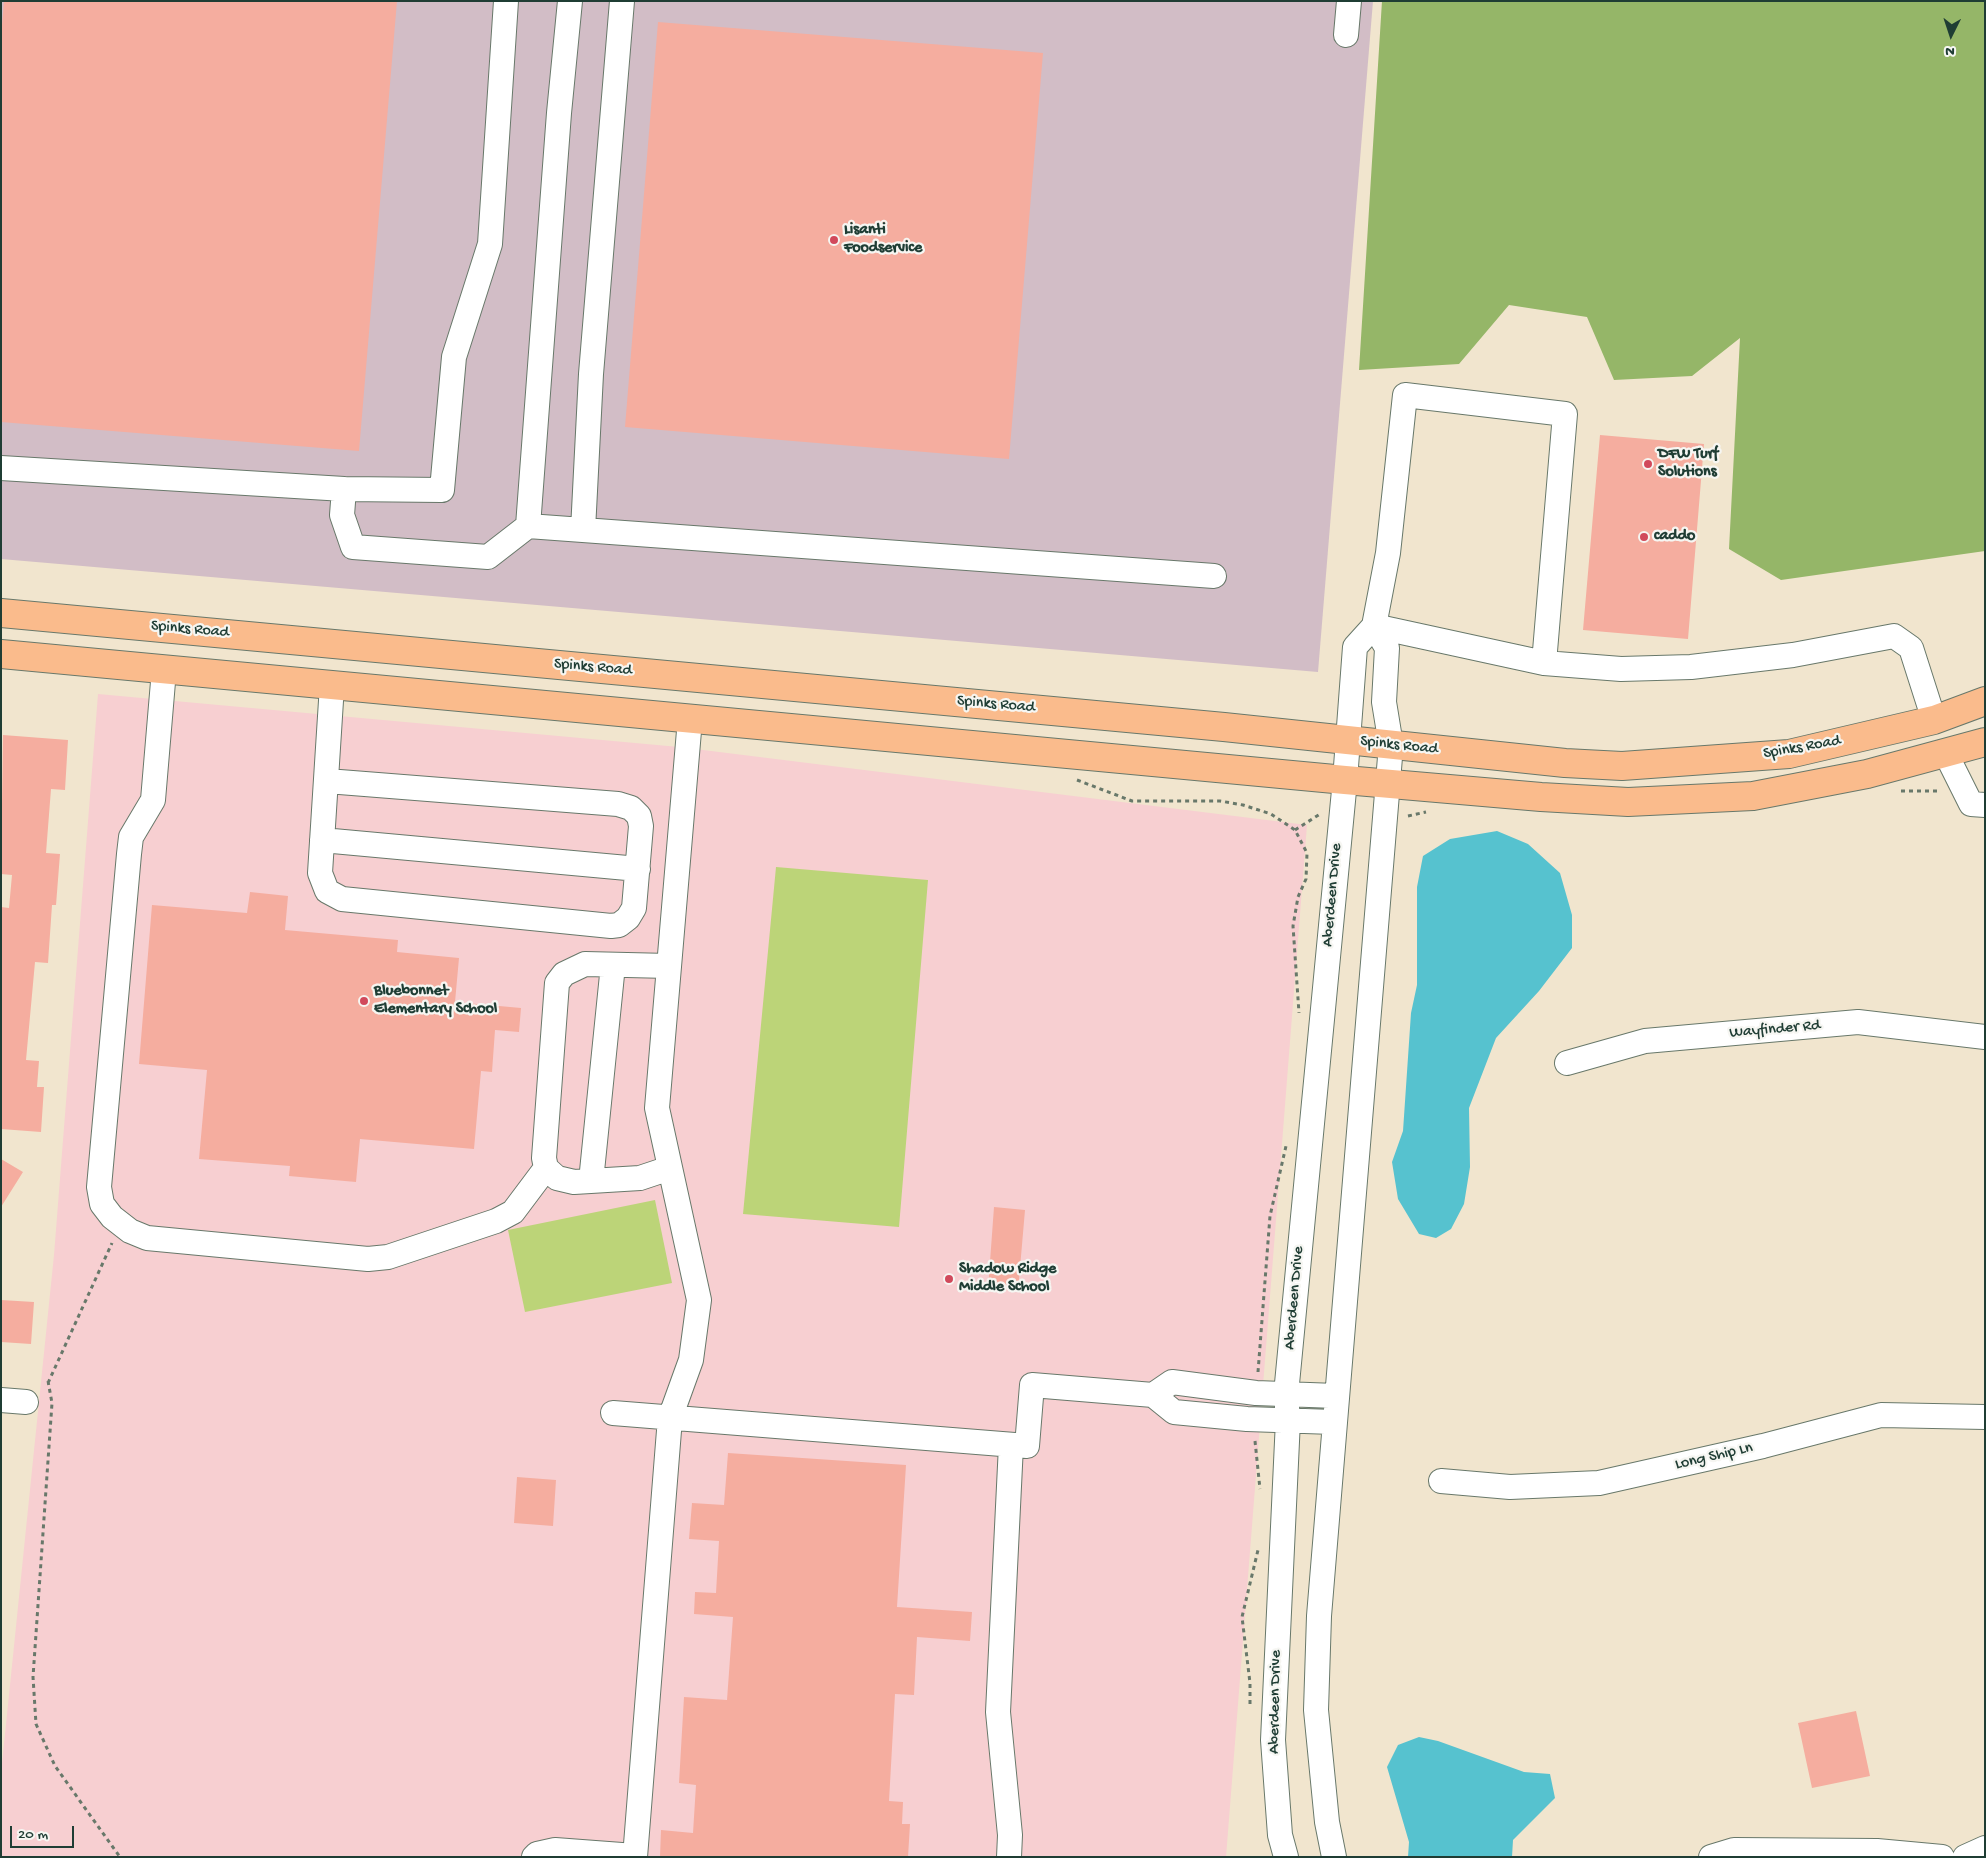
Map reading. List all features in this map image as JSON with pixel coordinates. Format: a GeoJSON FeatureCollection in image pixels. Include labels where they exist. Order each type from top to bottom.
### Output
{"type":"FeatureCollection","features":[{"type":"Feature","properties":{"kind":"main road","name":"Spinks Road"},"geometry":{"type":"LineString","coordinates":[[1,612],[1348,740],[1565,763],[1622,766],[1789,754],[1934,720],[1985,701]]}},
{"type":"Feature","properties":{"kind":"main road"},"geometry":{"type":"LineString","coordinates":[[332,685],[335,644]]}},
{"type":"Feature","properties":{"kind":"main road"},"geometry":{"type":"LineString","coordinates":[[1,654],[1387,784],[1628,802],[1753,796],[1868,774],[1985,742]]}},
{"type":"Feature","properties":{"kind":"main road"},"geometry":{"type":"LineString","coordinates":[[690,719],[695,677]]}},
{"type":"Feature","properties":{"kind":"main road"},"geometry":{"type":"LineString","coordinates":[[1934,720],[1946,754]]}},
{"type":"Feature","properties":{"kind":"street"},"geometry":{"type":"LineString","coordinates":[[1,468],[344,489],[442,490],[454,358],[490,244],[506,1]]}},
{"type":"Feature","properties":{"kind":"street"},"geometry":{"type":"LineString","coordinates":[[528,526],[559,113],[570,1]]}},
{"type":"Feature","properties":{"kind":"street"},"geometry":{"type":"LineString","coordinates":[[583,530],[591,374],[622,1]]}},
{"type":"Feature","properties":{"kind":"street"},"geometry":{"type":"LineString","coordinates":[[1346,35],[1349,1]]}},
{"type":"Feature","properties":{"kind":"street"},"geometry":{"type":"LineString","coordinates":[[1334,1857],[1327,1822],[1316,1710],[1318,1616],[1391,745],[1384,702],[1387,648],[1374,626],[1388,553],[1405,395],[1565,414],[1544,663]]}},
{"type":"Feature","properties":{"kind":"street"},"geometry":{"type":"LineString","coordinates":[[344,489],[342,515],[353,547],[488,557],[528,526],[1214,576]]}},
{"type":"Feature","properties":{"kind":"street"},"geometry":{"type":"LineString","coordinates":[[1374,626],[1544,663],[1622,669],[1691,666],[1792,655],[1894,636],[1911,648],[1934,720]]}},
{"type":"Feature","properties":{"kind":"street","name":"Aberdeen Drive"},"geometry":{"type":"LineString","coordinates":[[1286,1857],[1280,1835],[1274,1740],[1288,1420],[1286,1394],[1345,780],[1355,647],[1374,626]]}},
{"type":"Feature","properties":{"kind":"street"},"geometry":{"type":"LineString","coordinates":[[164,670],[153,800],[147,813],[136,825],[131,837],[129,854],[99,1187],[102,1204],[112,1218],[130,1231],[147,1238],[368,1259],[388,1257],[496,1222],[513,1212],[546,1168]]}},
{"type":"Feature","properties":{"kind":"street"},"geometry":{"type":"LineString","coordinates":[[327,781],[618,804],[631,808],[639,816],[641,826],[634,908],[628,918],[619,924],[603,925],[342,899],[327,891],[322,884],[320,873],[332,685]]}},
{"type":"Feature","properties":{"kind":"street"},"geometry":{"type":"LineString","coordinates":[[534,1857],[537,1854],[555,1850],[635,1856],[670,1418],[691,1360],[699,1300],[657,1108],[690,719]]}},
{"type":"Feature","properties":{"kind":"street"},"geometry":{"type":"LineString","coordinates":[[1946,754],[1971,804],[1985,805]]}},
{"type":"Feature","properties":{"kind":"street"},"geometry":{"type":"LineString","coordinates":[[322,840],[638,869]]}},
{"type":"Feature","properties":{"kind":"street"},"geometry":{"type":"LineString","coordinates":[[669,966],[585,964],[564,974],[557,983],[544,1158],[546,1168],[557,1178],[574,1182],[640,1178],[670,1168]]}},
{"type":"Feature","properties":{"kind":"street"},"geometry":{"type":"LineString","coordinates":[[591,1181],[613,964]]}},
{"type":"Feature","properties":{"kind":"street","name":"Wayfinder Rd"},"geometry":{"type":"LineString","coordinates":[[1567,1063],[1645,1040],[1858,1022],[1985,1037]]}},
{"type":"Feature","properties":{"kind":"street"},"geometry":{"type":"LineString","coordinates":[[1153,1395],[1172,1382],[1256,1393],[1336,1396]]}},
{"type":"Feature","properties":{"kind":"street"},"geometry":{"type":"LineString","coordinates":[[613,1413],[1027,1446],[1032,1385],[1153,1395],[1174,1412],[1247,1419],[1333,1422]]}},
{"type":"Feature","properties":{"kind":"street"},"geometry":{"type":"LineString","coordinates":[[1,1400],[26,1402]]}},
{"type":"Feature","properties":{"kind":"street","name":"Long Ship Ln"},"geometry":{"type":"LineString","coordinates":[[1441,1481],[1510,1487],[1599,1482],[1763,1446],[1881,1415],[1985,1417]]}},
{"type":"Feature","properties":{"kind":"street"},"geometry":{"type":"LineString","coordinates":[[1009,1857],[1010,1836],[998,1712],[1012,1445]]}},
{"type":"Feature","properties":{"kind":"street"},"geometry":{"type":"LineString","coordinates":[[1964,1857],[1985,1848]]}},
{"type":"Feature","properties":{"kind":"street"},"geometry":{"type":"LineString","coordinates":[[1711,1857],[1734,1850],[1822,1854],[1878,1852],[1942,1857]]}},
{"type":"Feature","properties":{"kind":"path"},"geometry":{"type":"LineString","coordinates":[[1075,779],[1132,802],[1220,801],[1243,805],[1271,814],[1295,830],[1322,813]]}},
{"type":"Feature","properties":{"kind":"path"},"geometry":{"type":"LineString","coordinates":[[120,1224],[48,1381],[52,1403],[33,1677],[36,1724],[55,1766],[120,1857]]}},
{"type":"Feature","properties":{"kind":"path"},"geometry":{"type":"LineString","coordinates":[[26,1402],[52,1403]]}},
{"type":"Feature","properties":{"kind":"shaded area"},"geometry":{"type":"Polygon","coordinates":[[[1,1],[1373,1],[1318,672],[1,559],[1,1]]]}},
{"type":"Feature","properties":{"kind":"shaded area","name":"Shadow Ridge Middle School"},"geometry":{"type":"Polygon","coordinates":[[[98,694],[679,747],[1307,825],[1226,1857],[1,1857],[1,1773],[54,1255],[98,694]]]}},
{"type":"Feature","properties":{"kind":"green space"},"geometry":{"type":"Polygon","coordinates":[[[1382,1],[1985,1],[1985,551],[1781,580],[1729,549],[1740,338],[1692,376],[1614,380],[1587,317],[1509,305],[1459,364],[1359,370],[1382,1]]]}},
{"type":"Feature","properties":{"kind":"green space"},"geometry":{"type":"Polygon","coordinates":[[[776,867],[928,880],[899,1227],[743,1214],[776,867]]]}},
{"type":"Feature","properties":{"kind":"green space"},"geometry":{"type":"Polygon","coordinates":[[[655,1200],[672,1283],[525,1312],[508,1230],[655,1200]]]}},
{"type":"Feature","properties":{"kind":"water"},"geometry":{"type":"Polygon","coordinates":[[[1497,831],[1528,844],[1560,873],[1572,915],[1572,948],[1539,991],[1496,1038],[1469,1108],[1470,1167],[1464,1204],[1451,1229],[1436,1238],[1419,1234],[1398,1199],[1392,1162],[1403,1131],[1411,1013],[1417,985],[1417,887],[1423,856],[1450,839],[1497,831]]]}},
{"type":"Feature","properties":{"kind":"water"},"geometry":{"type":"Polygon","coordinates":[[[1419,1737],[1438,1741],[1524,1772],[1550,1774],[1555,1798],[1513,1840],[1512,1857],[1408,1857],[1409,1842],[1387,1767],[1398,1745],[1419,1737]]]}},
{"type":"Feature","properties":{"kind":"building"},"geometry":{"type":"Polygon","coordinates":[[[4,1],[397,1],[359,451],[1,422],[1,37],[4,1]]]}},
{"type":"Feature","properties":{"kind":"building","name":"Lisanti Foodservice"},"geometry":{"type":"Polygon","coordinates":[[[658,22],[1043,53],[1009,459],[625,427],[658,22]]]}},
{"type":"Feature","properties":{"kind":"building","name":"caddo"},"geometry":{"type":"Polygon","coordinates":[[[1600,435],[1704,444],[1688,639],[1583,630],[1600,435]]]}},
{"type":"Feature","properties":{"kind":"building"},"geometry":{"type":"Polygon","coordinates":[[[3,735],[68,740],[65,790],[51,789],[46,853],[60,854],[56,905],[52,905],[48,963],[35,962],[26,1060],[39,1061],[37,1087],[44,1087],[41,1132],[1,1129],[1,907],[9,908],[12,875],[1,874],[3,735]]]}},
{"type":"Feature","properties":{"kind":"building","name":"Bluebonnet Elementary School"},"geometry":{"type":"Polygon","coordinates":[[[250,892],[288,896],[285,930],[398,940],[397,952],[459,958],[455,1002],[521,1008],[519,1032],[495,1030],[492,1072],[481,1071],[474,1149],[360,1139],[356,1182],[289,1176],[290,1166],[199,1159],[207,1070],[139,1064],[152,905],[247,913],[250,892]]]}},
{"type":"Feature","properties":{"kind":"building"},"geometry":{"type":"Polygon","coordinates":[[[1,1159],[23,1172],[1,1207],[1,1159]]]}},
{"type":"Feature","properties":{"kind":"building"},"geometry":{"type":"Polygon","coordinates":[[[994,1207],[1025,1210],[1018,1291],[988,1289],[994,1207]]]}},
{"type":"Feature","properties":{"kind":"building"},"geometry":{"type":"Polygon","coordinates":[[[1,1300],[34,1302],[31,1344],[1,1342],[1,1300]]]}},
{"type":"Feature","properties":{"kind":"building"},"geometry":{"type":"Polygon","coordinates":[[[728,1453],[906,1465],[897,1607],[972,1612],[970,1641],[917,1637],[914,1695],[895,1694],[889,1801],[903,1802],[902,1824],[910,1824],[908,1857],[660,1857],[661,1830],[693,1833],[696,1785],[679,1783],[684,1697],[727,1700],[733,1617],[694,1614],[695,1592],[716,1593],[719,1541],[689,1539],[692,1503],[724,1505],[728,1453]]]}},
{"type":"Feature","properties":{"kind":"building"},"geometry":{"type":"Polygon","coordinates":[[[517,1477],[556,1480],[553,1526],[514,1523],[517,1477]]]}},
{"type":"Feature","properties":{"kind":"building"},"geometry":{"type":"Polygon","coordinates":[[[1856,1711],[1870,1776],[1812,1788],[1798,1723],[1856,1711]]]}},
{"type":"Feature","properties":{"kind":"place","name":"Lisanti Foodservice"},"geometry":{"type":"Point","coordinates":[834,240]}},
{"type":"Feature","properties":{"kind":"place","name":"DFW Turf Solutions"},"geometry":{"type":"Point","coordinates":[1648,464]}},
{"type":"Feature","properties":{"kind":"place","name":"caddo"},"geometry":{"type":"Point","coordinates":[1644,537]}},
{"type":"Feature","properties":{"kind":"place","name":"Bluebonnet Elementary School"},"geometry":{"type":"Point","coordinates":[364,1001]}},
{"type":"Feature","properties":{"kind":"place","name":"Shadow Ridge Middle School"},"geometry":{"type":"Point","coordinates":[949,1279]}}]}
